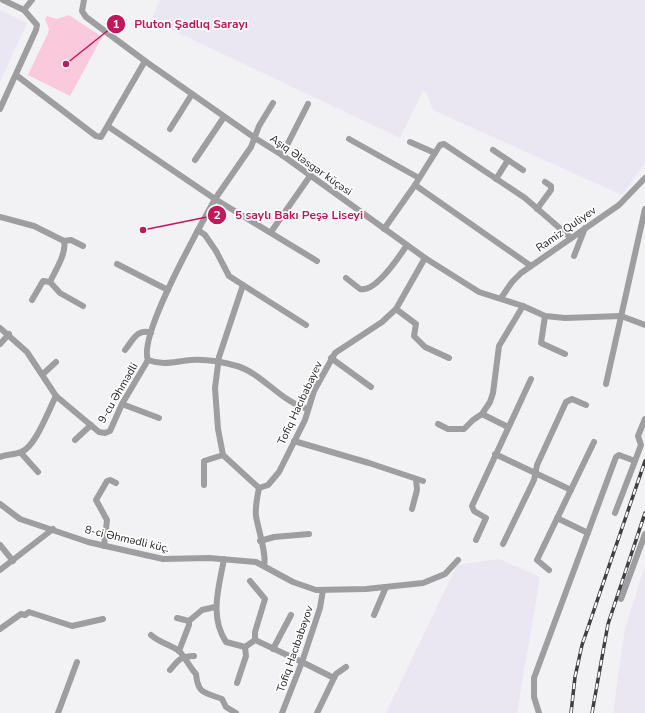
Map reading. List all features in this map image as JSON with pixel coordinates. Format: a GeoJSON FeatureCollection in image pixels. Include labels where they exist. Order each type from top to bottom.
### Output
{"type":"FeatureCollection","features":[{"type":"Feature","properties":{"kind":"street"},"geometry":{"type":"LineString","coordinates":[[0,109],[36,30],[35,21],[24,10],[3,0]]}},
{"type":"Feature","properties":{"kind":"street"},"geometry":{"type":"LineString","coordinates":[[24,10],[32,0]]}},
{"type":"Feature","properties":{"kind":"street","name":"Aşıq Ələsgər küçəsi"},"geometry":{"type":"LineString","coordinates":[[84,0],[82,11],[86,17],[145,61],[224,117],[282,155],[425,258],[479,292],[501,298],[545,316],[565,318],[621,316],[645,325]]}},
{"type":"Feature","properties":{"kind":"street"},"geometry":{"type":"LineString","coordinates":[[16,75],[96,136],[102,137],[145,61]]}},
{"type":"Feature","properties":{"kind":"street"},"geometry":{"type":"LineString","coordinates":[[170,129],[192,94]]}},
{"type":"Feature","properties":{"kind":"street"},"geometry":{"type":"LineString","coordinates":[[148,360],[146,355],[151,333],[168,290],[215,199],[255,138],[259,126],[273,103]]}},
{"type":"Feature","properties":{"kind":"street"},"geometry":{"type":"LineString","coordinates":[[282,155],[308,104]]}},
{"type":"Feature","properties":{"kind":"street"},"geometry":{"type":"LineString","coordinates":[[195,160],[224,117]]}},
{"type":"Feature","properties":{"kind":"street"},"geometry":{"type":"LineString","coordinates":[[108,127],[215,199],[317,261]]}},
{"type":"Feature","properties":{"kind":"street"},"geometry":{"type":"LineString","coordinates":[[349,139],[419,178]]}},
{"type":"Feature","properties":{"kind":"street"},"geometry":{"type":"LineString","coordinates":[[410,142],[435,153]]}},
{"type":"Feature","properties":{"kind":"street"},"geometry":{"type":"LineString","coordinates":[[384,228],[415,185],[440,144],[444,144],[537,209],[571,238]]}},
{"type":"Feature","properties":{"kind":"street"},"geometry":{"type":"LineString","coordinates":[[493,150],[523,170]]}},
{"type":"Feature","properties":{"kind":"street"},"geometry":{"type":"LineString","coordinates":[[496,179],[508,160]]}},
{"type":"Feature","properties":{"kind":"street"},"geometry":{"type":"LineString","coordinates":[[271,232],[310,176]]}},
{"type":"Feature","properties":{"kind":"street","name":"Ramiz Quliyev"},"geometry":{"type":"LineString","coordinates":[[501,298],[512,282],[531,266],[618,205],[644,180]]}},
{"type":"Feature","properties":{"kind":"street"},"geometry":{"type":"LineString","coordinates":[[537,209],[551,190],[551,186],[545,182]]}},
{"type":"Feature","properties":{"kind":"street"},"geometry":{"type":"LineString","coordinates":[[415,185],[531,266]]}},
{"type":"Feature","properties":{"kind":"street"},"geometry":{"type":"LineString","coordinates":[[606,384],[645,209]]}},
{"type":"Feature","properties":{"kind":"street"},"geometry":{"type":"LineString","coordinates":[[0,216],[34,226],[64,241],[71,240],[83,246]]}},
{"type":"Feature","properties":{"kind":"street"},"geometry":{"type":"LineString","coordinates":[[574,256],[585,228]]}},
{"type":"Feature","properties":{"kind":"street"},"geometry":{"type":"LineString","coordinates":[[198,230],[205,235],[229,276],[306,325]]}},
{"type":"Feature","properties":{"kind":"street"},"geometry":{"type":"LineString","coordinates":[[50,282],[65,246],[64,241]]}},
{"type":"Feature","properties":{"kind":"street"},"geometry":{"type":"LineString","coordinates":[[346,278],[360,289],[369,288],[390,269],[407,245]]}},
{"type":"Feature","properties":{"kind":"street","name":"Tofiq Hacıbabayev"},"geometry":{"type":"LineString","coordinates":[[259,488],[264,488],[275,478],[305,420],[314,392],[331,358],[339,350],[382,322],[396,310],[425,258]]}},
{"type":"Feature","properties":{"kind":"street"},"geometry":{"type":"LineString","coordinates":[[116,264],[168,290]]}},
{"type":"Feature","properties":{"kind":"street"},"geometry":{"type":"LineString","coordinates":[[32,300],[43,281],[50,282],[60,292],[83,306]]}},
{"type":"Feature","properties":{"kind":"street"},"geometry":{"type":"LineString","coordinates":[[243,285],[217,362],[215,388],[218,429],[222,455],[259,488],[256,506],[260,541],[265,558],[264,565]]}},
{"type":"Feature","properties":{"kind":"street"},"geometry":{"type":"LineString","coordinates":[[438,424],[448,429],[464,429],[472,420],[482,414],[493,393],[499,346],[523,306]]}},
{"type":"Feature","properties":{"kind":"street"},"geometry":{"type":"LineString","coordinates":[[396,310],[414,321],[416,326],[414,336],[419,342],[449,358]]}},
{"type":"Feature","properties":{"kind":"street"},"geometry":{"type":"LineString","coordinates":[[545,316],[541,343],[566,354]]}},
{"type":"Feature","properties":{"kind":"street","name":"9-cu Əhmədli"},"geometry":{"type":"LineString","coordinates":[[0,328],[9,334],[27,352],[43,374],[56,396],[99,432],[106,433],[110,431],[122,404],[148,360],[163,364],[190,360],[217,362],[246,370],[294,404],[308,409]]}},
{"type":"Feature","properties":{"kind":"street"},"geometry":{"type":"LineString","coordinates":[[125,350],[139,332],[144,330],[151,333]]}},
{"type":"Feature","properties":{"kind":"street"},"geometry":{"type":"LineString","coordinates":[[0,344],[9,334]]}},
{"type":"Feature","properties":{"kind":"street"},"geometry":{"type":"LineString","coordinates":[[331,358],[371,387]]}},
{"type":"Feature","properties":{"kind":"street"},"geometry":{"type":"LineString","coordinates":[[43,374],[56,362]]}},
{"type":"Feature","properties":{"kind":"street"},"geometry":{"type":"LineString","coordinates":[[476,540],[486,518],[472,509],[472,506],[495,454],[531,380]]}},
{"type":"Feature","properties":{"kind":"street"},"geometry":{"type":"LineString","coordinates":[[0,457],[8,454],[21,453],[27,449],[33,442],[56,396]]}},
{"type":"Feature","properties":{"kind":"street"},"geometry":{"type":"LineString","coordinates":[[503,544],[534,480],[537,465],[566,402],[572,399],[586,405]]}},
{"type":"Feature","properties":{"kind":"street"},"geometry":{"type":"LineString","coordinates":[[122,404],[159,418]]}},
{"type":"Feature","properties":{"kind":"street"},"geometry":{"type":"LineString","coordinates":[[482,414],[508,427]]}},
{"type":"Feature","properties":{"kind":"street"},"geometry":{"type":"LineString","coordinates":[[615,513],[641,445],[638,436],[645,419]]}},
{"type":"Feature","properties":{"kind":"street"},"geometry":{"type":"LineString","coordinates":[[75,440],[91,425]]}},
{"type":"Feature","properties":{"kind":"street"},"geometry":{"type":"LineString","coordinates":[[294,441],[423,481]]}},
{"type":"Feature","properties":{"kind":"street"},"geometry":{"type":"LineString","coordinates":[[549,570],[537,560],[594,442]]}},
{"type":"Feature","properties":{"kind":"street"},"geometry":{"type":"LineString","coordinates":[[21,453],[38,472]]}},
{"type":"Feature","properties":{"kind":"street"},"geometry":{"type":"LineString","coordinates":[[495,454],[571,490]]}},
{"type":"Feature","properties":{"kind":"street"},"geometry":{"type":"LineString","coordinates":[[204,485],[204,461],[222,455]]}},
{"type":"Feature","properties":{"kind":"street"},"geometry":{"type":"LineString","coordinates":[[539,713],[534,697],[534,678],[616,457],[619,455],[635,461]]}},
{"type":"Feature","properties":{"kind":"street"},"geometry":{"type":"LineString","coordinates":[[412,509],[417,490],[416,479]]}},
{"type":"Feature","properties":{"kind":"street"},"geometry":{"type":"LineString","coordinates":[[104,546],[107,520],[96,500],[107,481],[110,480],[116,483]]}},
{"type":"Feature","properties":{"kind":"street","name":"8-ci Əhmədli küç."},"geometry":{"type":"LineString","coordinates":[[0,504],[20,519],[104,546],[163,559],[243,560],[264,565],[306,587],[323,590],[386,587],[423,583],[445,574],[458,560]]}},
{"type":"Feature","properties":{"kind":"street"},"geometry":{"type":"LineString","coordinates":[[557,518],[588,533]]}},
{"type":"Feature","properties":{"kind":"street"},"geometry":{"type":"LineString","coordinates":[[0,570],[52,529]]}},
{"type":"Feature","properties":{"kind":"street"},"geometry":{"type":"LineString","coordinates":[[260,541],[274,537],[309,534]]}},
{"type":"Feature","properties":{"kind":"street"},"geometry":{"type":"LineString","coordinates":[[621,599],[645,534]]}},
{"type":"Feature","properties":{"kind":"street"},"geometry":{"type":"LineString","coordinates":[[0,545],[13,561]]}},
{"type":"Feature","properties":{"kind":"street"},"geometry":{"type":"LineString","coordinates":[[224,559],[215,607],[218,622],[226,642],[245,647]]}},
{"type":"Feature","properties":{"kind":"street"},"geometry":{"type":"LineString","coordinates":[[245,647],[254,640],[265,599],[250,581]]}},
{"type":"Feature","properties":{"kind":"street"},"geometry":{"type":"LineString","coordinates":[[374,615],[386,587]]}},
{"type":"Feature","properties":{"kind":"street","name":"Tofiq Hacıbabəyov"},"geometry":{"type":"LineString","coordinates":[[282,713],[302,662],[320,608],[323,590]]}},
{"type":"Feature","properties":{"kind":"street"},"geometry":{"type":"LineString","coordinates":[[170,670],[181,654],[189,621],[202,610],[215,607]]}},
{"type":"Feature","properties":{"kind":"street"},"geometry":{"type":"LineString","coordinates":[[0,629],[4,628],[21,614],[25,615],[29,612],[72,626],[103,618]]}},
{"type":"Feature","properties":{"kind":"street"},"geometry":{"type":"LineString","coordinates":[[273,649],[291,614]]}},
{"type":"Feature","properties":{"kind":"street"},"geometry":{"type":"LineString","coordinates":[[177,618],[189,621]]}},
{"type":"Feature","properties":{"kind":"street"},"geometry":{"type":"LineString","coordinates":[[151,635],[160,643],[181,654],[194,656]]}},
{"type":"Feature","properties":{"kind":"street"},"geometry":{"type":"LineString","coordinates":[[254,640],[334,678]]}},
{"type":"Feature","properties":{"kind":"street"},"geometry":{"type":"LineString","coordinates":[[237,683],[246,656],[245,647]]}},
{"type":"Feature","properties":{"kind":"street"},"geometry":{"type":"LineString","coordinates":[[181,654],[196,674],[197,686],[202,692],[222,699],[226,707],[236,713]]}},
{"type":"Feature","properties":{"kind":"street"},"geometry":{"type":"LineString","coordinates":[[58,713],[77,662]]}},
{"type":"Feature","properties":{"kind":"street"},"geometry":{"type":"LineString","coordinates":[[317,713],[334,678],[340,670],[346,667]]}},
{"type":"Feature","properties":{"kind":"shaded area"},"geometry":{"type":"Polygon","coordinates":[[[160,0],[645,0],[645,163],[622,195],[433,110],[426,93],[423,91],[400,138],[151,20],[160,0]]]}},
{"type":"Feature","properties":{"kind":"shaded area"},"geometry":{"type":"Polygon","coordinates":[[[0,10],[27,23],[0,82],[0,10]]]}},
{"type":"Feature","properties":{"kind":"shaded area"},"geometry":{"type":"Polygon","coordinates":[[[69,15],[102,37],[70,96],[28,75],[48,33],[49,29],[45,19],[47,16],[57,19],[69,15]]]}},
{"type":"Feature","properties":{"kind":"shaded area"},"geometry":{"type":"Polygon","coordinates":[[[499,559],[540,577],[517,713],[386,713],[457,565],[499,559]]]}},
{"type":"Feature","properties":{"kind":"shaded area"},"geometry":{"type":"Polygon","coordinates":[[[645,566],[645,713],[613,713],[625,628],[645,566]]]}},
{"type":"Feature","properties":{"kind":"railway"},"geometry":{"type":"LineString","coordinates":[[571,713],[575,677],[582,645],[645,461]]}},
{"type":"Feature","properties":{"kind":"railway"},"geometry":{"type":"LineString","coordinates":[[592,713],[608,624],[645,513]]}},
{"type":"Feature","properties":{"kind":"place","name":"Pluton Şadlıq Sarayı"},"geometry":{"type":"Point","coordinates":[66,64]}},
{"type":"Feature","properties":{"kind":"place","name":"5 saylı Bakı Peşə Liseyi"},"geometry":{"type":"Point","coordinates":[143,230]}}]}
